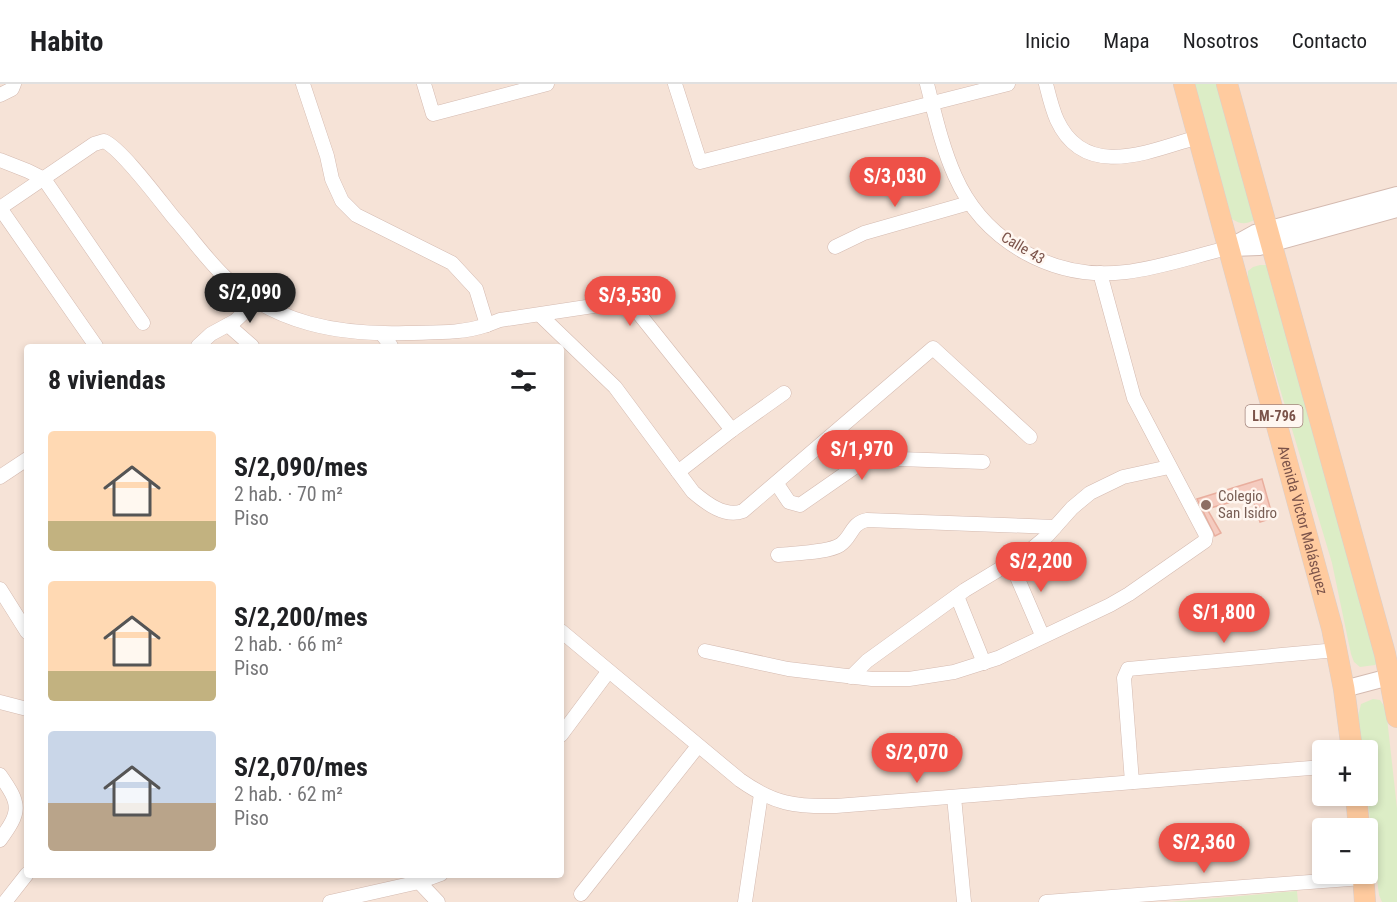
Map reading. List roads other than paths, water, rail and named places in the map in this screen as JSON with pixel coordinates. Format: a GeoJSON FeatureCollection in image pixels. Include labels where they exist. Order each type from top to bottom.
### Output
{"type":"FeatureCollection","features":[{"type":"Feature","properties":{"kind":"main road","name":"Avenida Victor Malásquez"},"geometry":{"type":"LineString","coordinates":[[1184,84],[1337,650],[1351,740]]}},
{"type":"Feature","properties":{"kind":"main road","name":"LM-796"},"geometry":{"type":"LineString","coordinates":[[1227,84],[1394,676],[1397,717]]}},
{"type":"Feature","properties":{"kind":"main road"},"geometry":{"type":"LineString","coordinates":[[1364,884],[1365,902]]}},
{"type":"Feature","properties":{"kind":"street"},"geometry":{"type":"LineString","coordinates":[[0,95],[12,89],[14,84]]}},
{"type":"Feature","properties":{"kind":"street"},"geometry":{"type":"LineString","coordinates":[[303,84],[327,156],[334,187],[342,201],[356,215],[452,263],[476,289],[487,325]]}},
{"type":"Feature","properties":{"kind":"street"},"geometry":{"type":"LineString","coordinates":[[424,84],[433,114],[547,84]]}},
{"type":"Feature","properties":{"kind":"street"},"geometry":{"type":"LineString","coordinates":[[675,84],[700,162],[1008,84]]}},
{"type":"Feature","properties":{"kind":"street","name":"Calle 43"},"geometry":{"type":"LineString","coordinates":[[927,84],[949,161],[969,202],[994,231],[1024,253],[1061,268],[1100,273],[1140,270],[1228,248]]}},
{"type":"Feature","properties":{"kind":"street"},"geometry":{"type":"LineString","coordinates":[[1046,84],[1053,111],[1063,131],[1076,146],[1095,155],[1108,158],[1133,155],[1198,137]]}},
{"type":"Feature","properties":{"kind":"street"},"geometry":{"type":"LineString","coordinates":[[95,344],[0,208],[101,141],[107,142],[134,169],[223,276],[256,301],[279,314],[336,329],[382,333],[459,332],[500,320],[613,303],[632,305],[732,430]]}},
{"type":"Feature","properties":{"kind":"street"},"geometry":{"type":"LineString","coordinates":[[0,160],[44,179],[143,323]]}},
{"type":"Feature","properties":{"kind":"street"},"geometry":{"type":"LineString","coordinates":[[1228,248],[1259,247],[1269,236],[1397,195]]}},
{"type":"Feature","properties":{"kind":"street"},"geometry":{"type":"LineString","coordinates":[[835,247],[864,233],[969,202]]}},
{"type":"Feature","properties":{"kind":"street"},"geometry":{"type":"LineString","coordinates":[[1269,236],[1397,209]]}},
{"type":"Feature","properties":{"kind":"street"},"geometry":{"type":"LineString","coordinates":[[705,651],[760,665],[893,680],[924,678],[954,672],[984,663],[1090,615],[1129,594],[1205,542],[1206,536],[1134,398],[1100,273]]}},
{"type":"Feature","properties":{"kind":"street"},"geometry":{"type":"LineString","coordinates":[[200,344],[211,333],[228,325],[256,301]]}},
{"type":"Feature","properties":{"kind":"street"},"geometry":{"type":"LineString","coordinates":[[540,315],[615,387],[688,486],[705,502],[728,512],[743,511],[777,484],[933,348],[1030,437]]}},
{"type":"Feature","properties":{"kind":"street"},"geometry":{"type":"LineString","coordinates":[[228,325],[250,344]]}},
{"type":"Feature","properties":{"kind":"street"},"geometry":{"type":"LineString","coordinates":[[382,333],[390,344]]}},
{"type":"Feature","properties":{"kind":"street"},"geometry":{"type":"LineString","coordinates":[[678,472],[784,393]]}},
{"type":"Feature","properties":{"kind":"street"},"geometry":{"type":"LineString","coordinates":[[777,484],[789,502],[800,505],[863,461],[872,458],[983,462]]}},
{"type":"Feature","properties":{"kind":"street"},"geometry":{"type":"LineString","coordinates":[[0,477],[24,461]]}},
{"type":"Feature","properties":{"kind":"street"},"geometry":{"type":"LineString","coordinates":[[851,676],[867,661],[957,596],[1038,544],[1072,508],[1100,487],[1123,477],[1169,467]]}},
{"type":"Feature","properties":{"kind":"street"},"geometry":{"type":"LineString","coordinates":[[778,555],[836,547],[845,540],[856,524],[867,520],[1055,527]]}},
{"type":"Feature","properties":{"kind":"street"},"geometry":{"type":"LineString","coordinates":[[1011,563],[1042,635]]}},
{"type":"Feature","properties":{"kind":"street"},"geometry":{"type":"LineString","coordinates":[[0,589],[24,627]]}},
{"type":"Feature","properties":{"kind":"street"},"geometry":{"type":"LineString","coordinates":[[957,596],[984,663]]}},
{"type":"Feature","properties":{"kind":"street"},"geometry":{"type":"LineString","coordinates":[[564,634],[740,780],[761,794],[779,802],[807,807],[1312,768]]}},
{"type":"Feature","properties":{"kind":"street"},"geometry":{"type":"LineString","coordinates":[[1132,782],[1124,678],[1128,669],[1337,650]]}},
{"type":"Feature","properties":{"kind":"street"},"geometry":{"type":"LineString","coordinates":[[564,731],[608,672]]}},
{"type":"Feature","properties":{"kind":"street"},"geometry":{"type":"LineString","coordinates":[[1344,689],[1394,676]]}},
{"type":"Feature","properties":{"kind":"street"},"geometry":{"type":"LineString","coordinates":[[0,702],[24,708]]}},
{"type":"Feature","properties":{"kind":"street"},"geometry":{"type":"LineString","coordinates":[[581,894],[699,746]]}},
{"type":"Feature","properties":{"kind":"street"},"geometry":{"type":"LineString","coordinates":[[0,775],[11,791],[16,813],[14,820],[0,840]]}},
{"type":"Feature","properties":{"kind":"street"},"geometry":{"type":"LineString","coordinates":[[745,902],[761,794]]}},
{"type":"Feature","properties":{"kind":"street"},"geometry":{"type":"LineString","coordinates":[[954,797],[964,902]]}},
{"type":"Feature","properties":{"kind":"street"},"geometry":{"type":"LineString","coordinates":[[5,902],[24,878]]}},
{"type":"Feature","properties":{"kind":"street"},"geometry":{"type":"LineString","coordinates":[[330,902],[350,900],[430,878]]}},
{"type":"Feature","properties":{"kind":"street"},"geometry":{"type":"LineString","coordinates":[[1046,902],[1312,880]]}},
{"type":"Feature","properties":{"kind":"street"},"geometry":{"type":"LineString","coordinates":[[419,882],[438,902]]}},
{"type":"Feature","properties":{"kind":"place","name":"Colegio San Isidro"},"geometry":{"type":"Point","coordinates":[1206,505]}}]}
